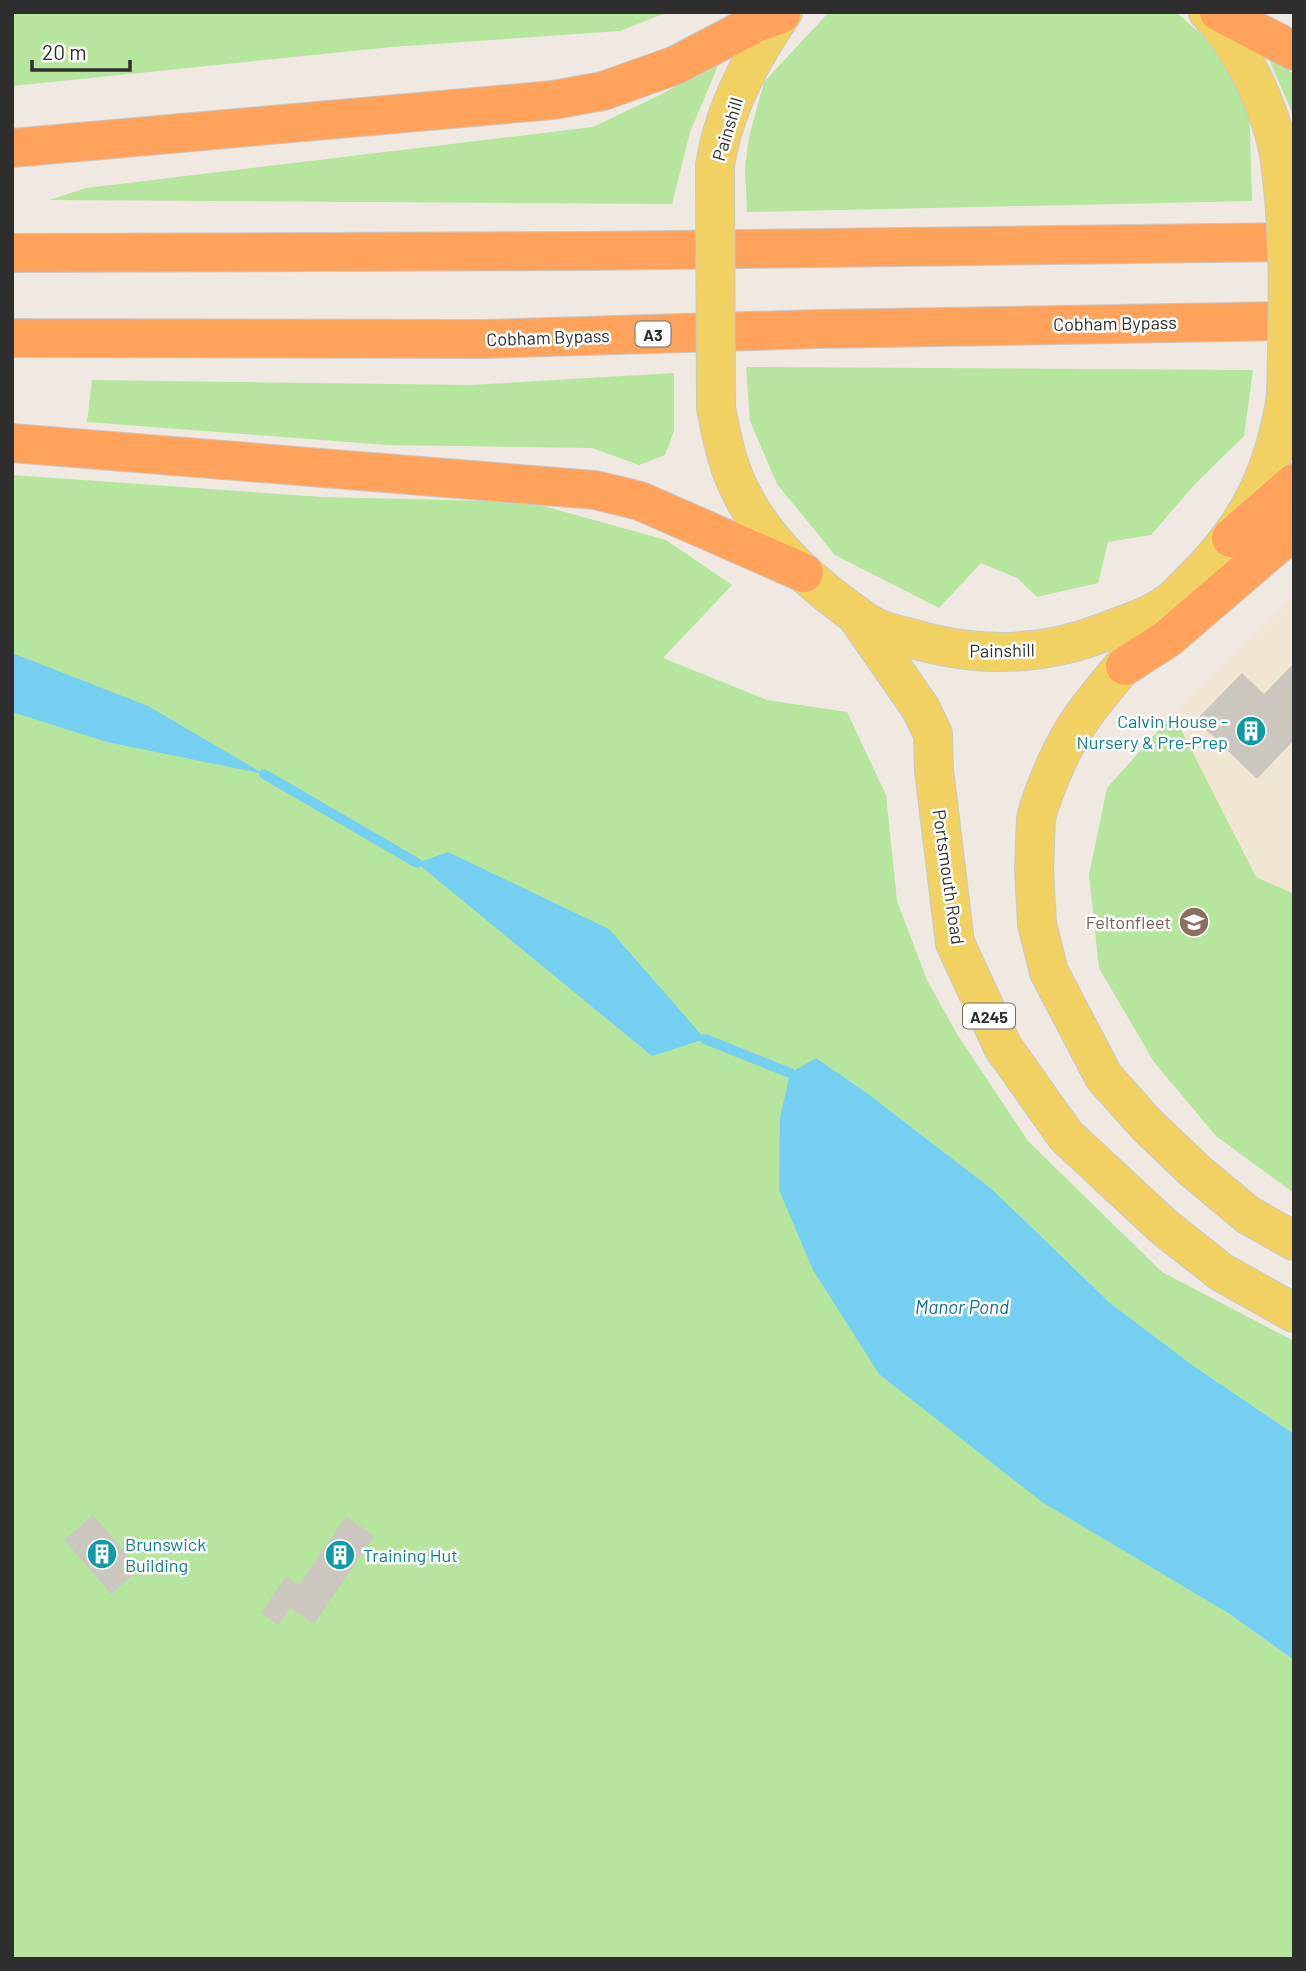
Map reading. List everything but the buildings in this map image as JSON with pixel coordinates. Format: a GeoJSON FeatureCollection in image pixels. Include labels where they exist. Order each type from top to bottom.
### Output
{"type":"FeatureCollection","features":[{"type":"Feature","properties":{"kind":"highway"},"geometry":{"type":"LineString","coordinates":[[1219,12],[1294,51]]}},
{"type":"Feature","properties":{"kind":"highway"},"geometry":{"type":"LineString","coordinates":[[12,148],[554,100],[603,91],[676,65],[756,23],[782,13]]}},
{"type":"Feature","properties":{"kind":"highway"},"geometry":{"type":"LineString","coordinates":[[12,253],[574,251],[1294,242]]}},
{"type":"Feature","properties":{"kind":"highway","name":"Cobham Bypass"},"geometry":{"type":"LineString","coordinates":[[12,338],[485,339],[831,328],[1294,321]]}},
{"type":"Feature","properties":{"kind":"highway"},"geometry":{"type":"LineString","coordinates":[[12,443],[595,490],[640,501],[804,573]]}},
{"type":"Feature","properties":{"kind":"highway"},"geometry":{"type":"LineString","coordinates":[[1231,538],[1294,483]]}},
{"type":"Feature","properties":{"kind":"highway"},"geometry":{"type":"LineString","coordinates":[[1125,666],[1167,639],[1294,530]]}},
{"type":"Feature","properties":{"kind":"main road","name":"Painshill"},"geometry":{"type":"LineString","coordinates":[[782,13],[737,93],[718,144],[715,166],[716,408],[724,448],[736,483],[754,517],[783,554],[856,615],[879,629],[956,649],[1027,652],[1082,642],[1150,614],[1169,602],[1231,538],[1266,475],[1275,451],[1286,396],[1284,184],[1271,119],[1260,92],[1237,51],[1208,12]]}},
{"type":"Feature","properties":{"kind":"main road"},"geometry":{"type":"LineString","coordinates":[[1169,602],[1125,666],[1099,694],[1070,736],[1049,780],[1036,819],[1034,869],[1037,924],[1049,972],[1104,1077],[1146,1124],[1194,1170],[1248,1215],[1294,1241]]}},
{"type":"Feature","properties":{"kind":"main road","name":"Portsmouth Road"},"geometry":{"type":"LineString","coordinates":[[856,615],[920,709],[933,734],[954,943],[1003,1047],[1066,1136],[1164,1227],[1221,1272],[1294,1313]]}},
{"type":"Feature","properties":{"kind":"shaded area","name":"Feltonfleet"},"geometry":{"type":"Polygon","coordinates":[[[1294,596],[1294,1193],[1216,1136],[1154,1062],[1099,968],[1089,875],[1107,788],[1173,714],[1294,596]]]}},
{"type":"Feature","properties":{"kind":"green space"},"geometry":{"type":"Polygon","coordinates":[[[12,12],[668,12],[620,31],[391,47],[12,86],[12,12]]]}},
{"type":"Feature","properties":{"kind":"green space"},"geometry":{"type":"Polygon","coordinates":[[[829,12],[1176,12],[1205,38],[1249,100],[1252,201],[747,212],[745,168],[749,137],[764,82],[829,12]]]}},
{"type":"Feature","properties":{"kind":"green space"},"geometry":{"type":"Polygon","coordinates":[[[1268,57],[1294,74],[1294,117],[1268,57]]]}},
{"type":"Feature","properties":{"kind":"green space"},"geometry":{"type":"Polygon","coordinates":[[[720,61],[690,132],[672,204],[49,200],[86,188],[593,127],[662,94],[720,61]]]}},
{"type":"Feature","properties":{"kind":"green space"},"geometry":{"type":"Polygon","coordinates":[[[746,367],[1253,370],[1244,436],[1194,485],[1151,535],[1108,542],[1098,583],[1037,597],[1017,578],[981,563],[939,608],[835,555],[777,484],[750,421],[746,367]]]}},
{"type":"Feature","properties":{"kind":"green space"},"geometry":{"type":"Polygon","coordinates":[[[674,373],[674,431],[665,455],[639,465],[592,448],[387,445],[87,422],[92,380],[471,385],[674,373]]]}},
{"type":"Feature","properties":{"kind":"green space"},"geometry":{"type":"Polygon","coordinates":[[[12,475],[322,497],[529,502],[666,540],[732,585],[663,658],[767,700],[847,712],[886,795],[897,901],[927,980],[957,1034],[1028,1141],[1162,1272],[1294,1341],[1294,1434],[1195,1367],[1110,1303],[993,1190],[867,1093],[816,1058],[1228,1613],[1294,1660],[1294,1959],[12,1959],[12,475]]]}},
{"type":"Feature","properties":{"kind":"green space","name":"Feltonfleet"},"geometry":{"type":"Polygon","coordinates":[[[1173,714],[1256,877],[1294,894],[1294,1193],[1216,1136],[1154,1062],[1099,968],[1089,875],[1107,788],[1173,714]]]}},
{"type":"Feature","properties":{"kind":"water"},"geometry":{"type":"Polygon","coordinates":[[[12,653],[148,706],[264,774],[107,742],[12,712],[12,653]]]}},
{"type":"Feature","properties":{"kind":"water"},"geometry":{"type":"Polygon","coordinates":[[[448,852],[609,929],[705,1039],[652,1056],[417,863],[448,852]]]}},
{"type":"Feature","properties":{"kind":"water","name":"Manor Pond"},"geometry":{"type":"Polygon","coordinates":[[[816,1058],[867,1093],[993,1190],[1110,1303],[1195,1367],[1294,1434],[1294,1660],[1228,1613],[1042,1502],[879,1374],[813,1270],[779,1190],[780,1118],[790,1073],[816,1058]]]}},
{"type":"Feature","properties":{"kind":"waterway"},"geometry":{"type":"LineString","coordinates":[[264,774],[417,863]]}},
{"type":"Feature","properties":{"kind":"waterway"},"geometry":{"type":"LineString","coordinates":[[705,1039],[790,1073]]}},
{"type":"Feature","properties":{"kind":"place","name":"Calvin House - Nursery & Pre-Prep"},"geometry":{"type":"Point","coordinates":[1251,731]}},
{"type":"Feature","properties":{"kind":"place","name":"Feltonfleet"},"geometry":{"type":"Point","coordinates":[1194,922]}},
{"type":"Feature","properties":{"kind":"place","name":"Brunswick Building"},"geometry":{"type":"Point","coordinates":[102,1554]}},
{"type":"Feature","properties":{"kind":"place","name":"Training Hut"},"geometry":{"type":"Point","coordinates":[340,1555]}}]}
